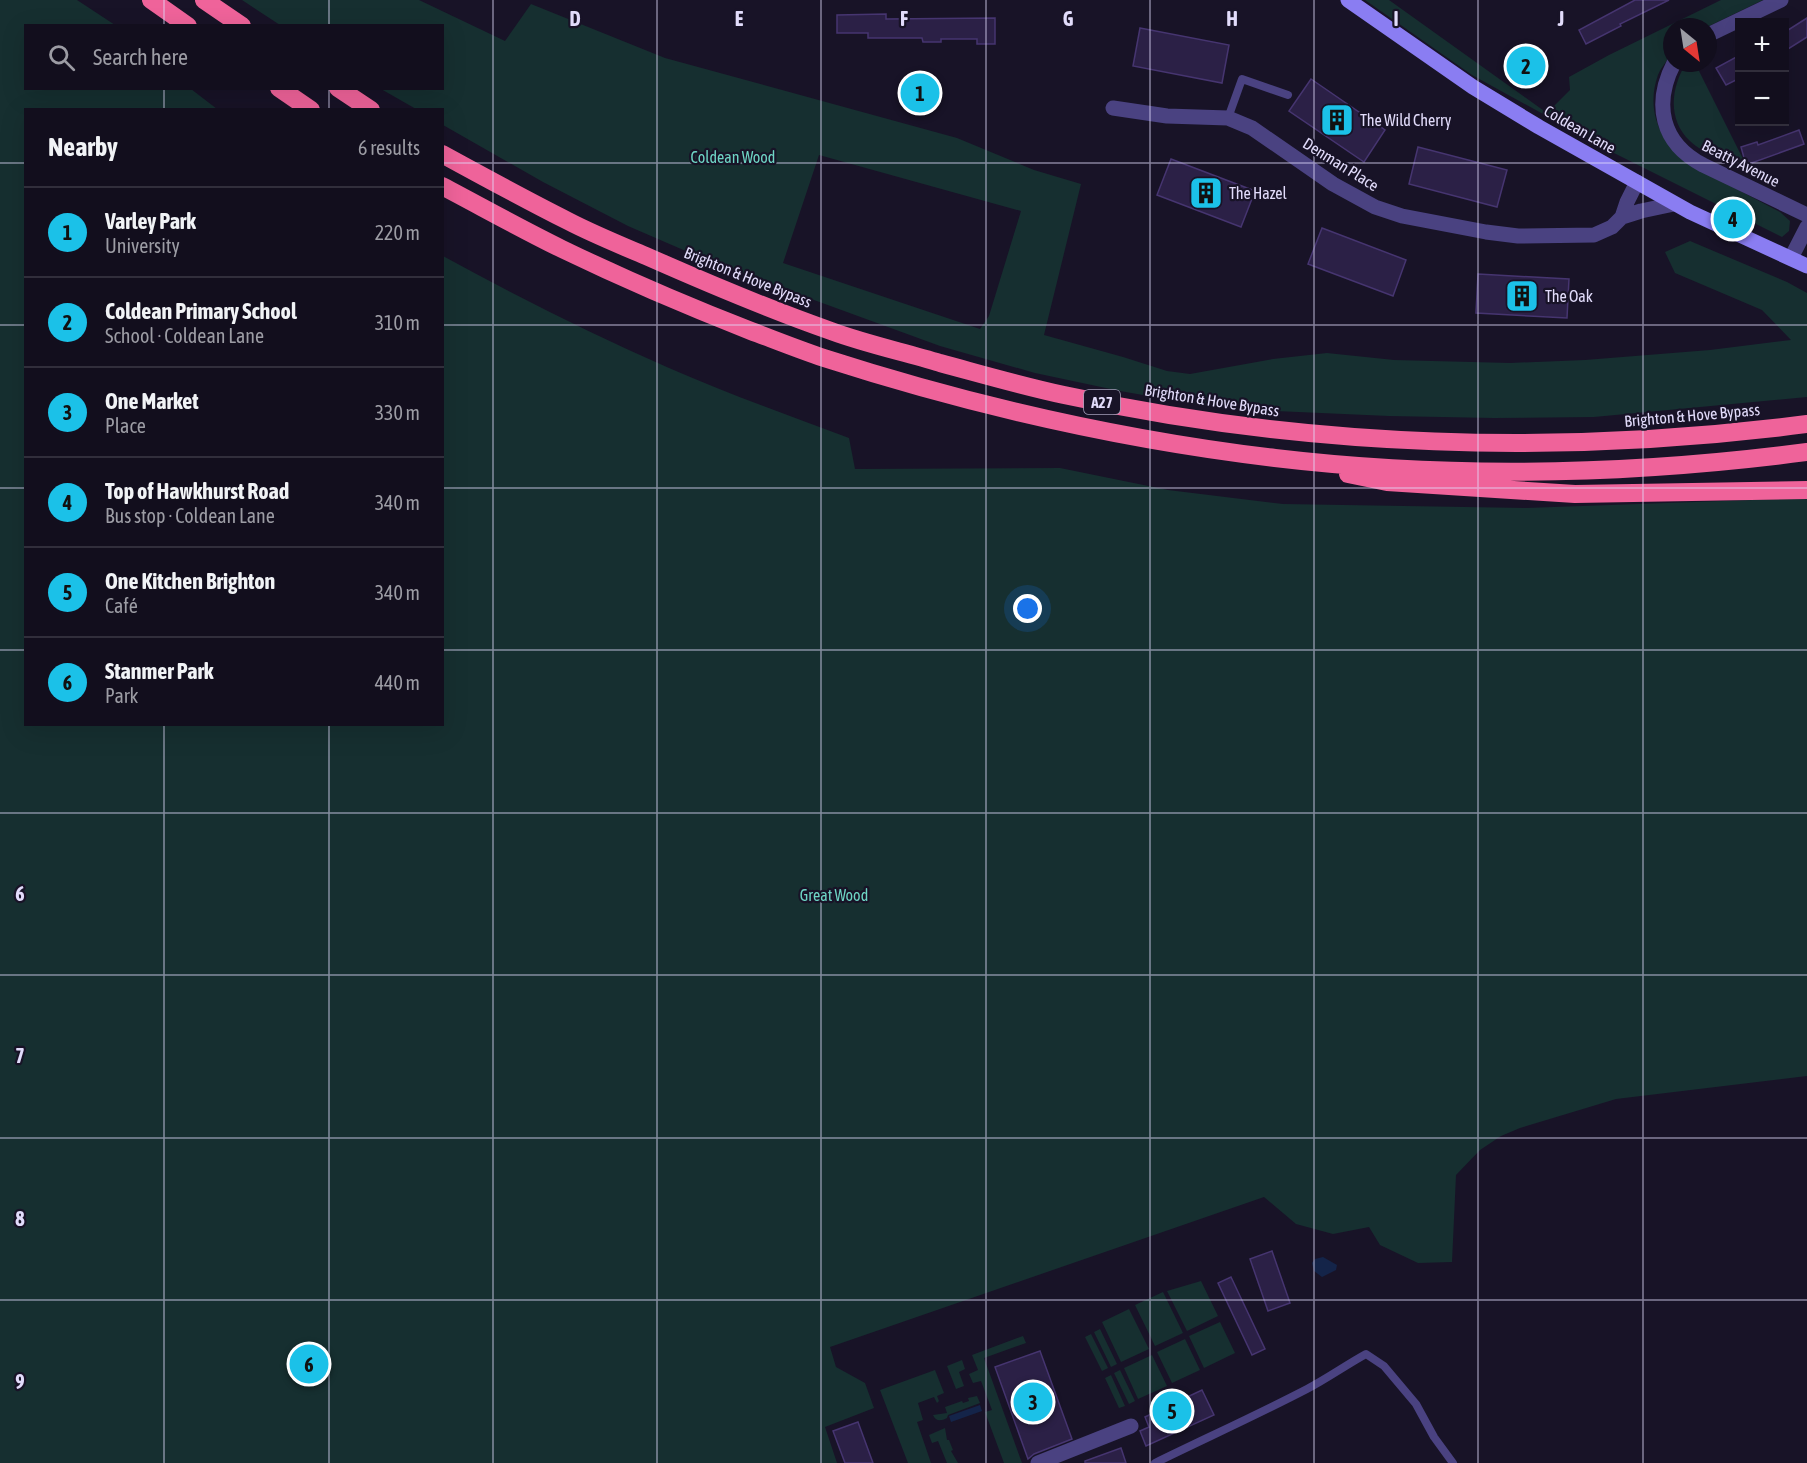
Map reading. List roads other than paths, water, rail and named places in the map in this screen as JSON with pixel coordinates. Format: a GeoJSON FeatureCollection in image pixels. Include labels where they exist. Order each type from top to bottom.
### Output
{"type":"FeatureCollection","features":[{"type":"Feature","properties":{"kind":"highway"},"geometry":{"type":"LineString","coordinates":[[151,0],[185,24]]}},
{"type":"Feature","properties":{"kind":"highway"},"geometry":{"type":"LineString","coordinates":[[204,0],[239,24]]}},
{"type":"Feature","properties":{"kind":"highway"},"geometry":{"type":"LineString","coordinates":[[282,90],[308,108]]}},
{"type":"Feature","properties":{"kind":"highway"},"geometry":{"type":"LineString","coordinates":[[341,90],[368,108]]}},
{"type":"Feature","properties":{"kind":"highway","name":"Brighton & Hove Bypass"},"geometry":{"type":"LineString","coordinates":[[444,155],[570,222],[722,290],[834,333],[1065,395],[1187,418],[1279,430],[1391,440],[1503,443],[1584,442],[1675,438],[1807,424]]}},
{"type":"Feature","properties":{"kind":"highway","name":"A27"},"geometry":{"type":"LineString","coordinates":[[444,187],[561,248],[701,311],[822,358],[985,404],[1060,422],[1183,446],[1277,458],[1389,468],[1504,472],[1674,466],[1807,452]]}},
{"type":"Feature","properties":{"kind":"highway","name":"A27"},"geometry":{"type":"LineString","coordinates":[[1277,458],[1387,482],[1575,494],[1807,490]]}},
{"type":"Feature","properties":{"kind":"street","name":"Coldean Lane"},"geometry":{"type":"LineString","coordinates":[[1348,0],[1473,87],[1674,204],[1807,266]]}},
{"type":"Feature","properties":{"kind":"street"},"geometry":{"type":"LineString","coordinates":[[1717,31],[1781,0]]}},
{"type":"Feature","properties":{"kind":"street","name":"Beatty Avenue"},"geometry":{"type":"LineString","coordinates":[[1671,72],[1664,89],[1662,110],[1667,129],[1680,150],[1703,165],[1807,215]]}},
{"type":"Feature","properties":{"kind":"street","name":"Denman Place"},"geometry":{"type":"LineString","coordinates":[[1113,108],[1167,116],[1228,118],[1252,128],[1332,184],[1375,207],[1402,216],[1486,232],[1518,236],[1599,234],[1612,227],[1622,217],[1674,204]]}},
{"type":"Feature","properties":{"kind":"street"},"geometry":{"type":"LineString","coordinates":[[1622,217],[1637,182]]}},
{"type":"Feature","properties":{"kind":"street"},"geometry":{"type":"LineString","coordinates":[[1791,258],[1807,227]]}},
{"type":"Feature","properties":{"kind":"street"},"geometry":{"type":"LineString","coordinates":[[1038,1463],[1131,1426]]}},
{"type":"Feature","properties":{"kind":"lane"},"geometry":{"type":"LineString","coordinates":[[1228,118],[1242,80],[1288,95]]}},
{"type":"Feature","properties":{"kind":"lane"},"geometry":{"type":"LineString","coordinates":[[1155,1463],[1254,1417],[1366,1354],[1384,1366],[1416,1404],[1434,1437],[1453,1463]]}},
{"type":"Feature","properties":{"kind":"water"},"geometry":{"type":"Polygon","coordinates":[[[1323,1257],[1337,1265],[1336,1270],[1322,1277],[1314,1271],[1312,1263],[1315,1259],[1323,1257]]]}},
{"type":"Feature","properties":{"kind":"water"},"geometry":{"type":"Polygon","coordinates":[[[980,1405],[982,1411],[951,1422],[949,1416],[980,1405]]]}},
{"type":"Feature","properties":{"kind":"place","name":"Coldean Primary School"},"geometry":{"type":"Point","coordinates":[1526,66]}},
{"type":"Feature","properties":{"kind":"place","name":"Varley Park"},"geometry":{"type":"Point","coordinates":[920,93]}},
{"type":"Feature","properties":{"kind":"place","name":"The Wild Cherry"},"geometry":{"type":"Point","coordinates":[1337,120]}},
{"type":"Feature","properties":{"kind":"place","name":"The Hazel"},"geometry":{"type":"Point","coordinates":[1206,193]}},
{"type":"Feature","properties":{"kind":"place","name":"Top of Hawkhurst Road"},"geometry":{"type":"Point","coordinates":[1733,219]}},
{"type":"Feature","properties":{"kind":"place","name":"The Oak"},"geometry":{"type":"Point","coordinates":[1522,296]}},
{"type":"Feature","properties":{"kind":"place","name":"Stanmer Park"},"geometry":{"type":"Point","coordinates":[309,1364]}},
{"type":"Feature","properties":{"kind":"place","name":"One Market"},"geometry":{"type":"Point","coordinates":[1033,1402]}},
{"type":"Feature","properties":{"kind":"place","name":"One Kitchen Brighton"},"geometry":{"type":"Point","coordinates":[1172,1411]}},
{"type":"Feature","properties":{"kind":"park label","name":"Coldean Wood"},"geometry":{"type":"Point","coordinates":[733,157]}},
{"type":"Feature","properties":{"kind":"park label","name":"Great Wood"},"geometry":{"type":"Point","coordinates":[834,895]}}]}
